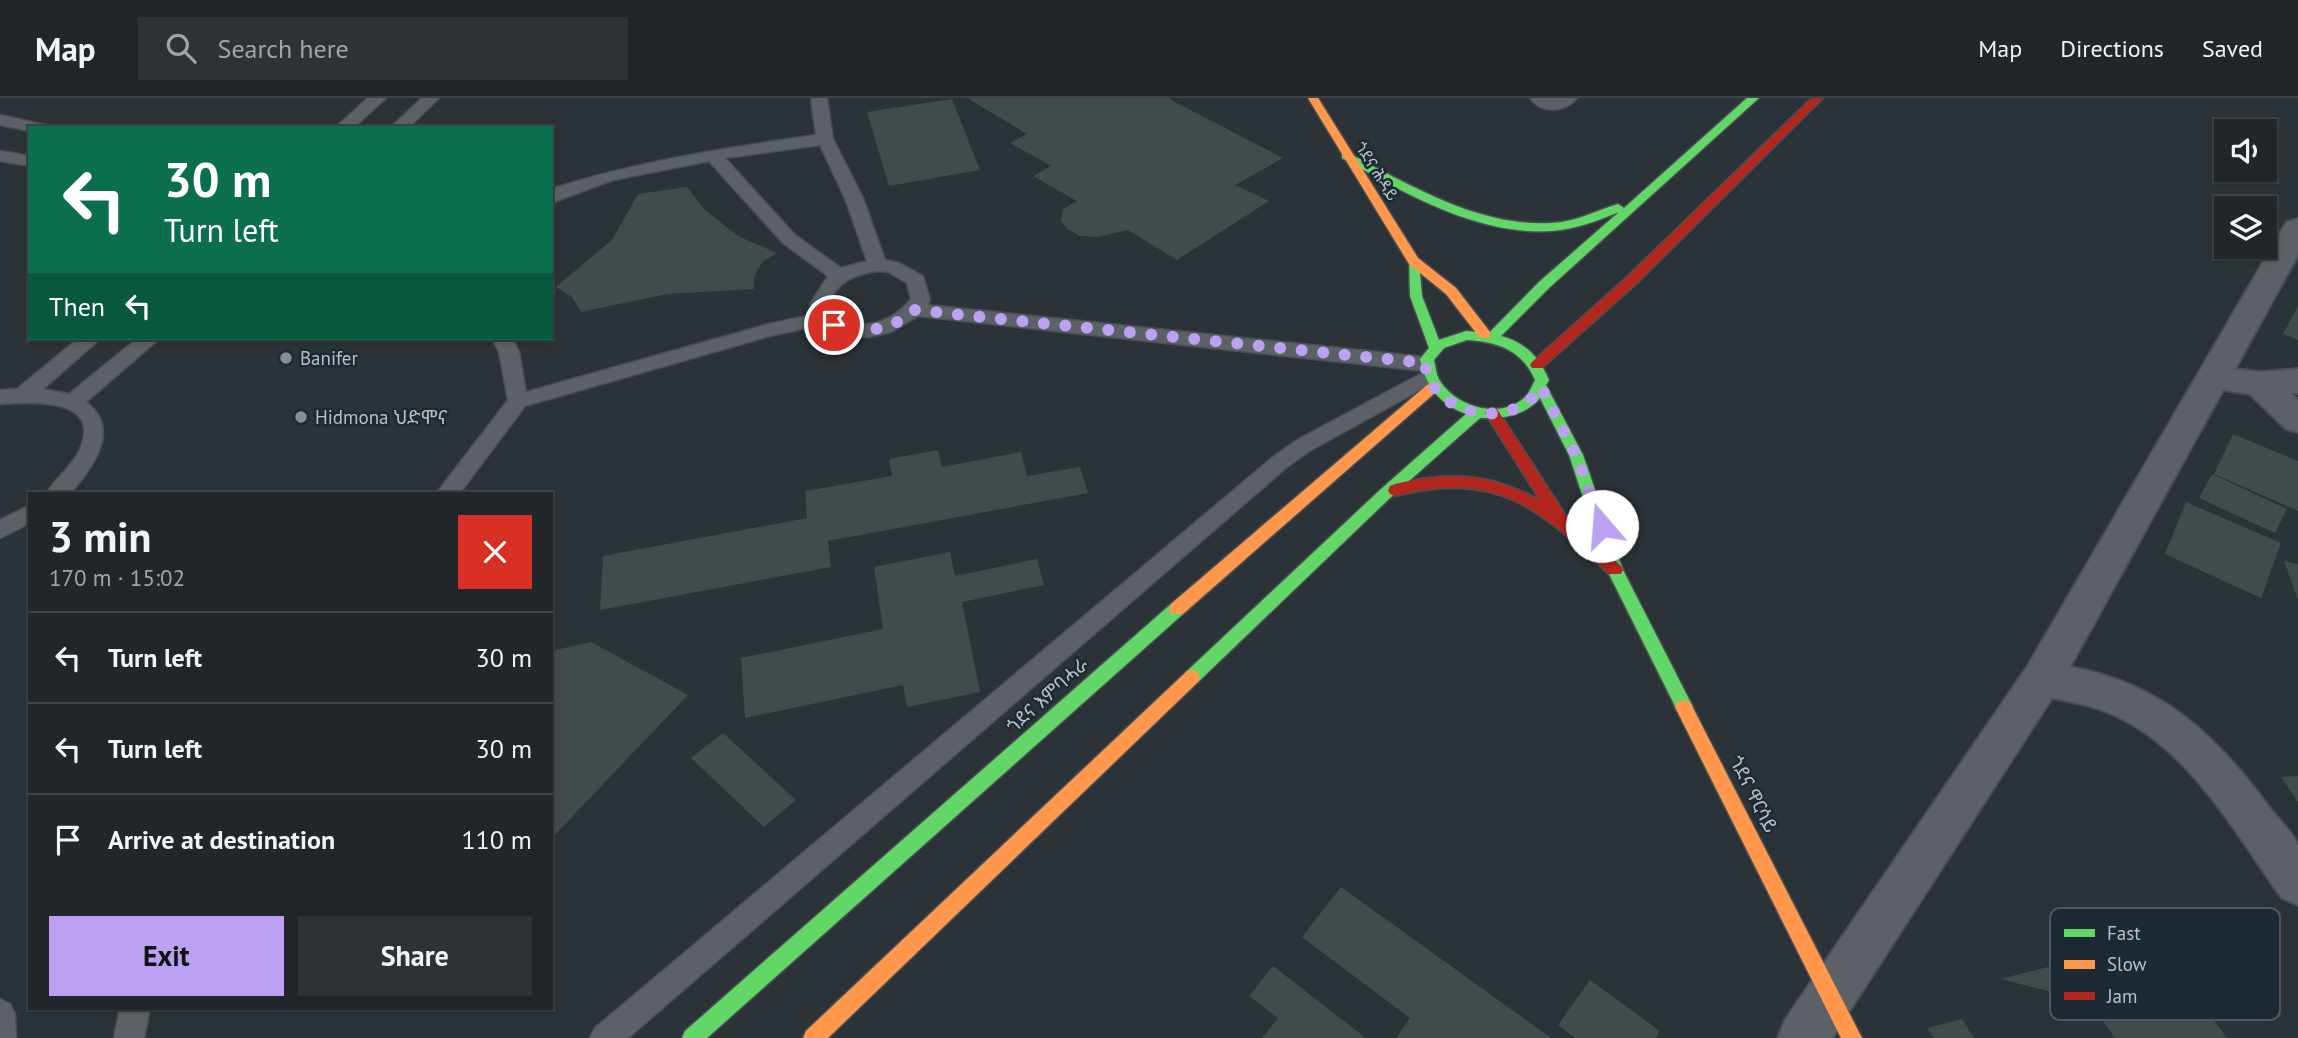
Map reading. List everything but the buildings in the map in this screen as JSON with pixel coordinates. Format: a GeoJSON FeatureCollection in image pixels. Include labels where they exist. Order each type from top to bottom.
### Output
{"type":"FeatureCollection","features":[{"type":"Feature","properties":{"kind":"main road","name":"ጎደና ሕዳይ"},"geometry":{"type":"LineString","coordinates":[[1313,98],[1346,156],[1413,261]]}},
{"type":"Feature","properties":{"kind":"main road"},"geometry":{"type":"LineString","coordinates":[[1489,336],[1754,98]]}},
{"type":"Feature","properties":{"kind":"main road"},"geometry":{"type":"LineString","coordinates":[[1537,365],[1632,281],[1810,100]]}},
{"type":"Feature","properties":{"kind":"main road"},"geometry":{"type":"LineString","coordinates":[[1346,156],[1427,198],[1493,222],[1570,226],[1602,216],[1645,194]]}},
{"type":"Feature","properties":{"kind":"main road"},"geometry":{"type":"LineString","coordinates":[[1413,261],[1451,291],[1489,336]]}},
{"type":"Feature","properties":{"kind":"main road"},"geometry":{"type":"LineString","coordinates":[[1413,261],[1430,369],[1444,399],[1485,413],[1515,410],[1532,401],[1541,387]]}},
{"type":"Feature","properties":{"kind":"main road"},"geometry":{"type":"LineString","coordinates":[[1430,369],[1449,339],[1489,336],[1519,347],[1537,365],[1541,387],[1576,455],[1615,570]]}},
{"type":"Feature","properties":{"kind":"main road","name":"ጎደና እምባሓራ"},"geometry":{"type":"LineString","coordinates":[[692,1038],[1276,521],[1430,369]]}},
{"type":"Feature","properties":{"kind":"main road"},"geometry":{"type":"LineString","coordinates":[[813,1038],[1386,493],[1485,413]]}},
{"type":"Feature","properties":{"kind":"main road"},"geometry":{"type":"LineString","coordinates":[[1485,413],[1561,520]]}},
{"type":"Feature","properties":{"kind":"main road"},"geometry":{"type":"LineString","coordinates":[[1386,493],[1438,478],[1480,480],[1528,498],[1561,520],[1615,570]]}},
{"type":"Feature","properties":{"kind":"main road","name":"ጎደና ዋርሳይ"},"geometry":{"type":"LineString","coordinates":[[1615,570],[1842,1017]]}},
{"type":"Feature","properties":{"kind":"street"},"geometry":{"type":"LineString","coordinates":[[1804,1038],[1842,1017],[2042,679],[2298,228]]}},
{"type":"Feature","properties":{"kind":"street"},"geometry":{"type":"LineString","coordinates":[[2214,377],[2260,384],[2298,381]]}},
{"type":"Feature","properties":{"kind":"street"},"geometry":{"type":"LineString","coordinates":[[2260,384],[2298,420]]}},
{"type":"Feature","properties":{"kind":"street"},"geometry":{"type":"LineString","coordinates":[[2042,679],[2095,688],[2147,711],[2171,726],[2194,745],[2298,883]]}},
{"type":"Feature","properties":{"kind":"lane"},"geometry":{"type":"LineString","coordinates":[[345,126],[378,98]]}},
{"type":"Feature","properties":{"kind":"lane"},"geometry":{"type":"LineString","coordinates":[[400,126],[431,98]]}},
{"type":"Feature","properties":{"kind":"lane"},"geometry":{"type":"LineString","coordinates":[[820,98],[825,139],[854,198],[878,265]]}},
{"type":"Feature","properties":{"kind":"lane"},"geometry":{"type":"LineString","coordinates":[[1538,98],[1550,105],[1561,104],[1569,98]]}},
{"type":"Feature","properties":{"kind":"lane"},"geometry":{"type":"LineString","coordinates":[[1,122],[28,126]]}},
{"type":"Feature","properties":{"kind":"lane"},"geometry":{"type":"LineString","coordinates":[[553,195],[609,177],[713,155],[825,139]]}},
{"type":"Feature","properties":{"kind":"lane"},"geometry":{"type":"LineString","coordinates":[[713,155],[789,239],[839,275]]}},
{"type":"Feature","properties":{"kind":"lane"},"geometry":{"type":"LineString","coordinates":[[0,156],[28,161]]}},
{"type":"Feature","properties":{"kind":"lane"},"geometry":{"type":"LineString","coordinates":[[878,265],[900,270],[916,280],[921,300],[915,310],[892,325],[862,331],[847,329],[825,318],[819,304],[824,288],[839,275],[878,265]]}},
{"type":"Feature","properties":{"kind":"lane"},"geometry":{"type":"LineString","coordinates":[[915,310],[1430,369]]}},
{"type":"Feature","properties":{"kind":"lane"},"geometry":{"type":"LineString","coordinates":[[449,492],[518,401],[825,318]]}},
{"type":"Feature","properties":{"kind":"lane"},"geometry":{"type":"LineString","coordinates":[[23,394],[89,340]]}},
{"type":"Feature","properties":{"kind":"lane"},"geometry":{"type":"LineString","coordinates":[[74,401],[148,340]]}},
{"type":"Feature","properties":{"kind":"lane"},"geometry":{"type":"LineString","coordinates":[[503,340],[509,352],[518,401]]}},
{"type":"Feature","properties":{"kind":"lane"},"geometry":{"type":"LineString","coordinates":[[606,1038],[1280,462],[1430,369]]}},
{"type":"Feature","properties":{"kind":"lane"},"geometry":{"type":"LineString","coordinates":[[0,397],[52,394],[74,401],[90,413],[96,431],[91,453],[75,477],[59,492]]}},
{"type":"Feature","properties":{"kind":"lane"},"geometry":{"type":"LineString","coordinates":[[0,548],[15,522]]}},
{"type":"Feature","properties":{"kind":"lane"},"geometry":{"type":"LineString","coordinates":[[129,1038],[135,1010]]}},
{"type":"Feature","properties":{"kind":"lane"},"geometry":{"type":"LineString","coordinates":[[0,1014],[1,1038]]}},
{"type":"Feature","properties":{"kind":"traffic: fast"},"geometry":{"type":"LineString","coordinates":[[1493,337],[1544,285],[1754,98]]}},
{"type":"Feature","properties":{"kind":"traffic: fast"},"geometry":{"type":"LineString","coordinates":[[1346,156],[1430,199],[1490,221],[1552,227],[1583,222],[1618,208]]}},
{"type":"Feature","properties":{"kind":"traffic: fast"},"geometry":{"type":"LineString","coordinates":[[1413,261],[1416,296],[1435,347]]}},
{"type":"Feature","properties":{"kind":"traffic: fast"},"geometry":{"type":"LineString","coordinates":[[1466,335],[1502,341],[1513,345],[1530,358],[1542,380],[1532,398],[1517,409],[1499,414],[1478,413],[1459,406],[1443,395],[1431,379],[1427,359],[1439,345],[1466,335]]}},
{"type":"Feature","properties":{"kind":"traffic: fast"},"geometry":{"type":"LineString","coordinates":[[1541,387],[1576,455],[1615,570],[1684,707]]}},
{"type":"Feature","properties":{"kind":"traffic: fast"},"geometry":{"type":"LineString","coordinates":[[1192,677],[1386,493],[1477,412]]}},
{"type":"Feature","properties":{"kind":"traffic: fast"},"geometry":{"type":"LineString","coordinates":[[692,1038],[1177,609]]}},
{"type":"Feature","properties":{"kind":"traffic: slow"},"geometry":{"type":"LineString","coordinates":[[1313,98],[1413,261],[1451,291],[1485,335]]}},
{"type":"Feature","properties":{"kind":"traffic: slow"},"geometry":{"type":"LineString","coordinates":[[1177,609],[1432,388]]}},
{"type":"Feature","properties":{"kind":"traffic: slow"},"geometry":{"type":"LineString","coordinates":[[813,1038],[1192,677]]}},
{"type":"Feature","properties":{"kind":"traffic: slow"},"geometry":{"type":"LineString","coordinates":[[1684,707],[1852,1038]]}},
{"type":"Feature","properties":{"kind":"traffic: jam"},"geometry":{"type":"LineString","coordinates":[[1537,365],[1632,280],[1818,98]]}},
{"type":"Feature","properties":{"kind":"traffic: jam"},"geometry":{"type":"LineString","coordinates":[[1492,413],[1561,520],[1615,570]]}},
{"type":"Feature","properties":{"kind":"traffic: jam"},"geometry":{"type":"LineString","coordinates":[[1395,490],[1441,481],[1482,483],[1520,496],[1561,520]]}},
{"type":"Feature","properties":{"kind":"place","name":"Banifer"},"geometry":{"type":"Point","coordinates":[286,358]}},
{"type":"Feature","properties":{"kind":"place","name":"Hidmona ህድሞና"},"geometry":{"type":"Point","coordinates":[301,417]}},
{"type":"Feature","properties":{"kind":"route"},"geometry":{"type":"LineString","coordinates":[[834,325],[862,331],[877,329],[905,319],[915,310],[1425,363],[1426,378],[1444,399],[1460,407],[1492,414],[1515,410],[1532,401],[1541,387],[1576,455],[1602,526]]}}]}
